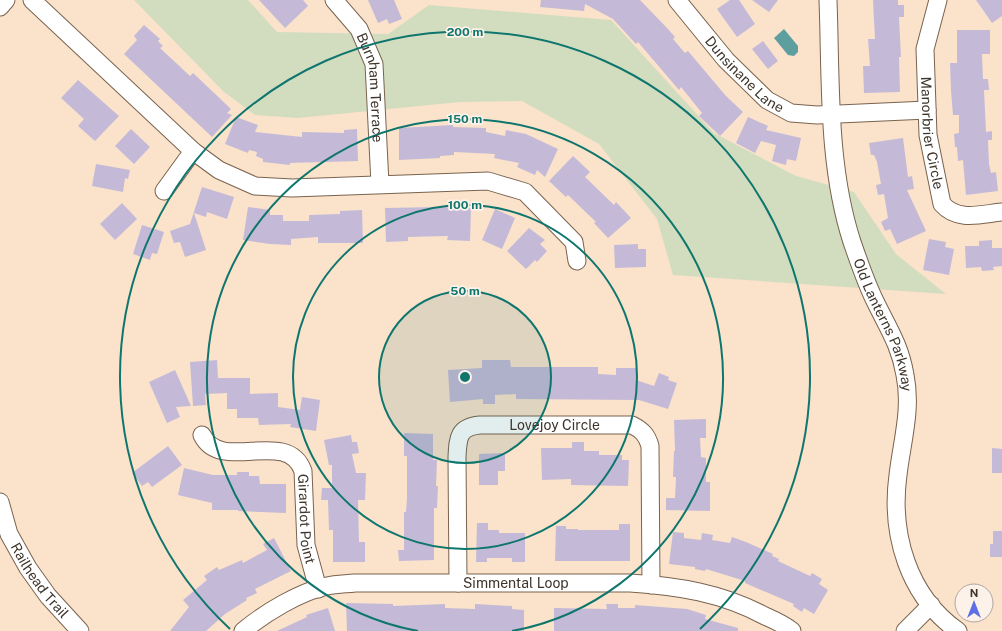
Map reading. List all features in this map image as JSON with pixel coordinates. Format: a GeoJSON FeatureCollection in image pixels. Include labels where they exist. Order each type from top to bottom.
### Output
{"type":"FeatureCollection","features":[{"type":"Feature","properties":{"kind":"street"},"geometry":{"type":"LineString","coordinates":[[0,7],[6,0]]}},
{"type":"Feature","properties":{"kind":"street"},"geometry":{"type":"LineString","coordinates":[[32,0],[193,151],[219,170],[255,186],[292,188],[488,181],[525,192],[574,242],[577,261]]}},
{"type":"Feature","properties":{"kind":"street","name":"Dunsinane Lane"},"geometry":{"type":"LineString","coordinates":[[677,0],[726,60],[767,100],[791,113],[817,115],[927,110]]}},
{"type":"Feature","properties":{"kind":"street","name":"Old Lanterns Parkway"},"geometry":{"type":"LineString","coordinates":[[828,0],[835,163],[839,190],[852,242],[875,301],[890,328],[899,350],[906,376],[907,413],[898,474],[895,509],[898,533],[903,555],[918,590],[945,621],[958,631]]}},
{"type":"Feature","properties":{"kind":"street","name":"Manorbrier Circle"},"geometry":{"type":"LineString","coordinates":[[938,0],[925,49],[928,134],[942,204],[948,210],[957,215],[967,216],[1002,212]]}},
{"type":"Feature","properties":{"kind":"street","name":"Burnham Terrace"},"geometry":{"type":"LineString","coordinates":[[336,1],[359,29],[374,64],[380,184]]}},
{"type":"Feature","properties":{"kind":"street"},"geometry":{"type":"LineString","coordinates":[[164,191],[193,151]]}},
{"type":"Feature","properties":{"kind":"street","name":"Lovejoy Circle"},"geometry":{"type":"LineString","coordinates":[[458,583],[457,457],[458,439],[463,430],[471,426],[480,425],[632,425],[648,437],[650,446],[651,585]]}},
{"type":"Feature","properties":{"kind":"street","name":"Girardot Point"},"geometry":{"type":"LineString","coordinates":[[202,435],[206,443],[222,451],[283,452],[293,455],[300,464],[303,471],[306,545],[318,589]]}},
{"type":"Feature","properties":{"kind":"street","name":"Railhead Trail"},"geometry":{"type":"LineString","coordinates":[[0,502],[9,534],[28,568],[48,596],[80,631]]}},
{"type":"Feature","properties":{"kind":"street","name":"Simmental Loop"},"geometry":{"type":"LineString","coordinates":[[243,631],[259,618],[299,596],[326,586],[355,583],[651,585],[700,591],[732,600],[755,610],[792,631]]}},
{"type":"Feature","properties":{"kind":"street"},"geometry":{"type":"LineString","coordinates":[[905,631],[931,605]]}},
{"type":"Feature","properties":{"kind":"green space"},"geometry":{"type":"Polygon","coordinates":[[[134,0],[248,0],[277,32],[388,34],[429,5],[611,20],[714,133],[796,176],[854,192],[896,254],[946,294],[673,275],[657,219],[599,144],[522,101],[460,102],[298,118],[255,115],[224,92],[134,0]]]}},
{"type":"Feature","properties":{"kind":"water"},"geometry":{"type":"Polygon","coordinates":[[[784,29],[798,46],[798,52],[794,56],[788,55],[774,38],[784,29]]]}},
{"type":"Feature","properties":{"kind":"building"},"geometry":{"type":"Polygon","coordinates":[[[259,0],[303,0],[308,6],[285,28],[259,0]]]}},
{"type":"Feature","properties":{"kind":"building"},"geometry":{"type":"Polygon","coordinates":[[[368,0],[394,0],[402,19],[389,24],[387,19],[378,23],[368,0]]]}},
{"type":"Feature","properties":{"kind":"building"},"geometry":{"type":"Polygon","coordinates":[[[541,0],[640,0],[675,37],[673,39],[685,53],[688,51],[726,96],[743,112],[720,136],[699,116],[702,113],[681,87],[679,90],[638,42],[636,44],[613,19],[585,4],[584,11],[540,7],[541,0]]]}},
{"type":"Feature","properties":{"kind":"building"},"geometry":{"type":"Polygon","coordinates":[[[730,0],[739,0],[755,24],[737,37],[717,9],[730,0]]]}},
{"type":"Feature","properties":{"kind":"building"},"geometry":{"type":"Polygon","coordinates":[[[752,0],[778,0],[769,12],[752,0]]]}},
{"type":"Feature","properties":{"kind":"building"},"geometry":{"type":"Polygon","coordinates":[[[873,0],[898,0],[898,5],[904,5],[904,17],[899,17],[901,57],[899,57],[900,92],[864,93],[863,66],[870,66],[868,39],[875,39],[873,0]]]}},
{"type":"Feature","properties":{"kind":"building"},"geometry":{"type":"Polygon","coordinates":[[[976,0],[1002,0],[1002,16],[992,23],[976,0]]]}},
{"type":"Feature","properties":{"kind":"building"},"geometry":{"type":"Polygon","coordinates":[[[144,25],[160,39],[158,41],[163,46],[160,48],[190,76],[193,73],[231,109],[227,113],[232,115],[212,137],[124,54],[137,40],[134,36],[144,25]]]}},
{"type":"Feature","properties":{"kind":"building"},"geometry":{"type":"Polygon","coordinates":[[[957,30],[990,30],[990,54],[982,54],[983,79],[988,79],[989,90],[984,90],[986,132],[992,131],[992,140],[988,140],[989,164],[991,173],[996,172],[998,191],[966,195],[963,160],[958,161],[957,147],[955,147],[954,134],[959,133],[959,115],[953,115],[951,91],[950,63],[957,63],[957,30]]]}},
{"type":"Feature","properties":{"kind":"building"},"geometry":{"type":"Polygon","coordinates":[[[763,41],[778,61],[768,69],[752,49],[763,41]]]}},
{"type":"Feature","properties":{"kind":"building"},"geometry":{"type":"Polygon","coordinates":[[[78,80],[119,116],[95,141],[78,126],[84,119],[61,98],[78,80]]]}},
{"type":"Feature","properties":{"kind":"building"},"geometry":{"type":"Polygon","coordinates":[[[236,117],[258,125],[255,132],[302,137],[302,132],[344,133],[344,130],[357,129],[358,161],[290,163],[290,165],[263,162],[263,159],[256,156],[257,152],[249,150],[248,153],[225,144],[236,117]]]}},
{"type":"Feature","properties":{"kind":"building"},"geometry":{"type":"Polygon","coordinates":[[[748,117],[768,126],[766,130],[801,138],[796,161],[787,159],[786,165],[772,161],[776,145],[761,141],[755,153],[736,143],[748,117]]]}},
{"type":"Feature","properties":{"kind":"building"},"geometry":{"type":"Polygon","coordinates":[[[453,125],[453,127],[486,128],[486,132],[505,136],[506,130],[526,134],[558,149],[545,177],[537,170],[535,175],[517,167],[519,163],[494,158],[495,154],[454,152],[454,155],[440,156],[440,158],[399,160],[399,128],[453,125]]]}},
{"type":"Feature","properties":{"kind":"building"},"geometry":{"type":"Polygon","coordinates":[[[131,129],[150,147],[134,164],[115,146],[131,129]]]}},
{"type":"Feature","properties":{"kind":"building"},"geometry":{"type":"Polygon","coordinates":[[[903,138],[908,177],[912,176],[914,189],[907,190],[926,231],[897,244],[890,229],[885,231],[881,222],[888,218],[884,194],[878,195],[876,185],[881,184],[877,162],[874,155],[871,155],[869,143],[903,138]]]}},
{"type":"Feature","properties":{"kind":"building"},"geometry":{"type":"Polygon","coordinates":[[[573,156],[590,172],[585,177],[614,205],[616,202],[631,218],[608,238],[594,223],[596,222],[568,195],[566,197],[549,181],[573,156]]]}},
{"type":"Feature","properties":{"kind":"building"},"geometry":{"type":"Polygon","coordinates":[[[96,164],[130,170],[128,179],[125,178],[123,192],[92,186],[96,164]]]}},
{"type":"Feature","properties":{"kind":"building"},"geometry":{"type":"Polygon","coordinates":[[[202,187],[234,197],[227,219],[207,212],[206,217],[194,213],[206,250],[185,257],[180,242],[174,243],[170,231],[190,224],[202,187]]]}},
{"type":"Feature","properties":{"kind":"building"},"geometry":{"type":"Polygon","coordinates":[[[122,203],[137,219],[115,240],[100,224],[122,203]]]}},
{"type":"Feature","properties":{"kind":"building"},"geometry":{"type":"Polygon","coordinates":[[[248,207],[270,210],[270,215],[283,215],[283,221],[309,221],[309,215],[340,214],[340,211],[362,210],[363,243],[318,243],[318,237],[291,239],[291,245],[243,240],[248,207]]]}},
{"type":"Feature","properties":{"kind":"building"},"geometry":{"type":"Polygon","coordinates":[[[385,208],[471,208],[470,241],[447,240],[448,236],[408,237],[408,241],[386,242],[385,208]]]}},
{"type":"Feature","properties":{"kind":"building"},"geometry":{"type":"Polygon","coordinates":[[[495,209],[515,218],[502,249],[482,240],[495,209]]]}},
{"type":"Feature","properties":{"kind":"building"},"geometry":{"type":"Polygon","coordinates":[[[142,225],[164,232],[157,254],[152,253],[150,260],[133,254],[142,225]]]}},
{"type":"Feature","properties":{"kind":"building"},"geometry":{"type":"Polygon","coordinates":[[[529,228],[545,240],[540,244],[547,251],[537,262],[535,260],[526,269],[507,251],[529,228]]]}},
{"type":"Feature","properties":{"kind":"building"},"geometry":{"type":"Polygon","coordinates":[[[929,239],[946,242],[945,247],[954,249],[949,275],[923,270],[929,239]]]}},
{"type":"Feature","properties":{"kind":"building"},"geometry":{"type":"Polygon","coordinates":[[[992,240],[992,248],[1002,248],[1002,266],[993,267],[994,270],[982,271],[981,267],[966,268],[965,246],[979,246],[979,241],[992,240]]]}},
{"type":"Feature","properties":{"kind":"building"},"geometry":{"type":"Polygon","coordinates":[[[638,244],[638,249],[646,249],[646,267],[615,268],[614,245],[638,244]]]}},
{"type":"Feature","properties":{"kind":"building"},"geometry":{"type":"Polygon","coordinates":[[[217,360],[218,378],[250,378],[250,394],[278,393],[278,407],[300,410],[302,397],[320,400],[316,431],[290,427],[291,424],[259,425],[258,418],[237,418],[237,409],[227,409],[227,393],[205,394],[206,405],[193,406],[190,362],[217,360]]]}},
{"type":"Feature","properties":{"kind":"building"},"geometry":{"type":"Polygon","coordinates":[[[482,360],[510,360],[511,367],[598,367],[598,374],[616,375],[616,368],[636,368],[636,380],[654,386],[659,373],[669,377],[668,380],[677,383],[668,409],[639,400],[516,399],[516,394],[495,395],[495,404],[483,404],[483,399],[450,402],[448,370],[482,368],[482,360]]]}},
{"type":"Feature","properties":{"kind":"building"},"geometry":{"type":"Polygon","coordinates":[[[175,370],[191,406],[176,407],[180,417],[167,423],[149,382],[175,370]]]}},
{"type":"Feature","properties":{"kind":"building"},"geometry":{"type":"Polygon","coordinates":[[[706,419],[706,438],[700,438],[701,457],[706,458],[706,482],[710,482],[710,511],[666,510],[666,498],[675,498],[676,477],[673,477],[675,451],[674,420],[706,419]]]}},
{"type":"Feature","properties":{"kind":"building"},"geometry":{"type":"Polygon","coordinates":[[[404,433],[433,434],[433,460],[437,460],[436,486],[438,486],[437,508],[434,508],[434,560],[399,561],[398,550],[404,550],[404,512],[406,512],[407,498],[407,456],[404,456],[404,433]]]}},
{"type":"Feature","properties":{"kind":"building"},"geometry":{"type":"Polygon","coordinates":[[[351,435],[352,442],[357,442],[359,453],[352,454],[356,473],[366,473],[365,500],[358,500],[359,542],[365,542],[365,562],[333,562],[333,530],[329,530],[328,500],[321,500],[322,488],[332,488],[332,465],[329,465],[324,440],[351,435]]]}},
{"type":"Feature","properties":{"kind":"building"},"geometry":{"type":"Polygon","coordinates":[[[572,442],[584,442],[584,451],[599,451],[599,455],[622,455],[622,460],[629,460],[628,486],[571,485],[571,479],[542,480],[541,448],[572,448],[572,442]]]}},
{"type":"Feature","properties":{"kind":"building"},"geometry":{"type":"Polygon","coordinates":[[[168,446],[182,465],[152,487],[148,482],[142,486],[132,473],[168,446]]]}},
{"type":"Feature","properties":{"kind":"building"},"geometry":{"type":"Polygon","coordinates":[[[992,448],[1002,449],[1002,473],[992,473],[992,448]]]}},
{"type":"Feature","properties":{"kind":"building"},"geometry":{"type":"Polygon","coordinates":[[[505,453],[505,471],[498,471],[498,485],[479,485],[479,454],[505,453]]]}},
{"type":"Feature","properties":{"kind":"building"},"geometry":{"type":"Polygon","coordinates":[[[184,468],[213,475],[237,475],[237,472],[249,472],[249,476],[259,476],[260,484],[286,484],[286,513],[212,510],[212,503],[178,495],[184,468]]]}},
{"type":"Feature","properties":{"kind":"building"},"geometry":{"type":"Polygon","coordinates":[[[477,523],[488,523],[488,530],[499,530],[499,533],[525,533],[525,562],[512,562],[512,558],[487,558],[487,562],[476,562],[477,523]]]}},
{"type":"Feature","properties":{"kind":"building"},"geometry":{"type":"Polygon","coordinates":[[[619,524],[630,524],[630,561],[555,561],[556,526],[566,526],[566,529],[578,530],[619,530],[619,524]]]}},
{"type":"Feature","properties":{"kind":"building"},"geometry":{"type":"Polygon","coordinates":[[[993,531],[1002,531],[1002,557],[990,557],[990,544],[993,544],[993,531]]]}},
{"type":"Feature","properties":{"kind":"building"},"geometry":{"type":"Polygon","coordinates":[[[673,532],[684,533],[684,538],[701,540],[702,533],[713,535],[712,540],[730,543],[732,537],[746,542],[773,554],[772,556],[779,559],[778,561],[810,576],[812,573],[822,579],[819,584],[828,590],[814,614],[804,608],[802,612],[793,606],[794,604],[745,583],[745,581],[706,569],[705,571],[695,569],[695,567],[669,564],[673,532]]]}},
{"type":"Feature","properties":{"kind":"building"},"geometry":{"type":"Polygon","coordinates":[[[274,538],[291,571],[255,589],[257,593],[246,598],[247,600],[225,614],[206,631],[170,631],[189,607],[183,600],[207,580],[204,576],[217,567],[219,570],[242,560],[243,563],[267,550],[263,544],[274,538]]]}},
{"type":"Feature","properties":{"kind":"building"},"geometry":{"type":"Polygon","coordinates":[[[346,603],[393,604],[393,606],[445,604],[445,608],[475,609],[475,604],[512,606],[512,609],[524,610],[524,631],[347,631],[346,603]]]}},
{"type":"Feature","properties":{"kind":"building"},"geometry":{"type":"Polygon","coordinates":[[[606,604],[618,604],[618,608],[635,608],[635,605],[687,609],[706,615],[705,619],[738,628],[738,631],[554,631],[554,608],[607,609],[606,604]]]}},
{"type":"Feature","properties":{"kind":"building"},"geometry":{"type":"Polygon","coordinates":[[[328,608],[335,631],[277,631],[307,617],[306,615],[328,608]]]}}]}
